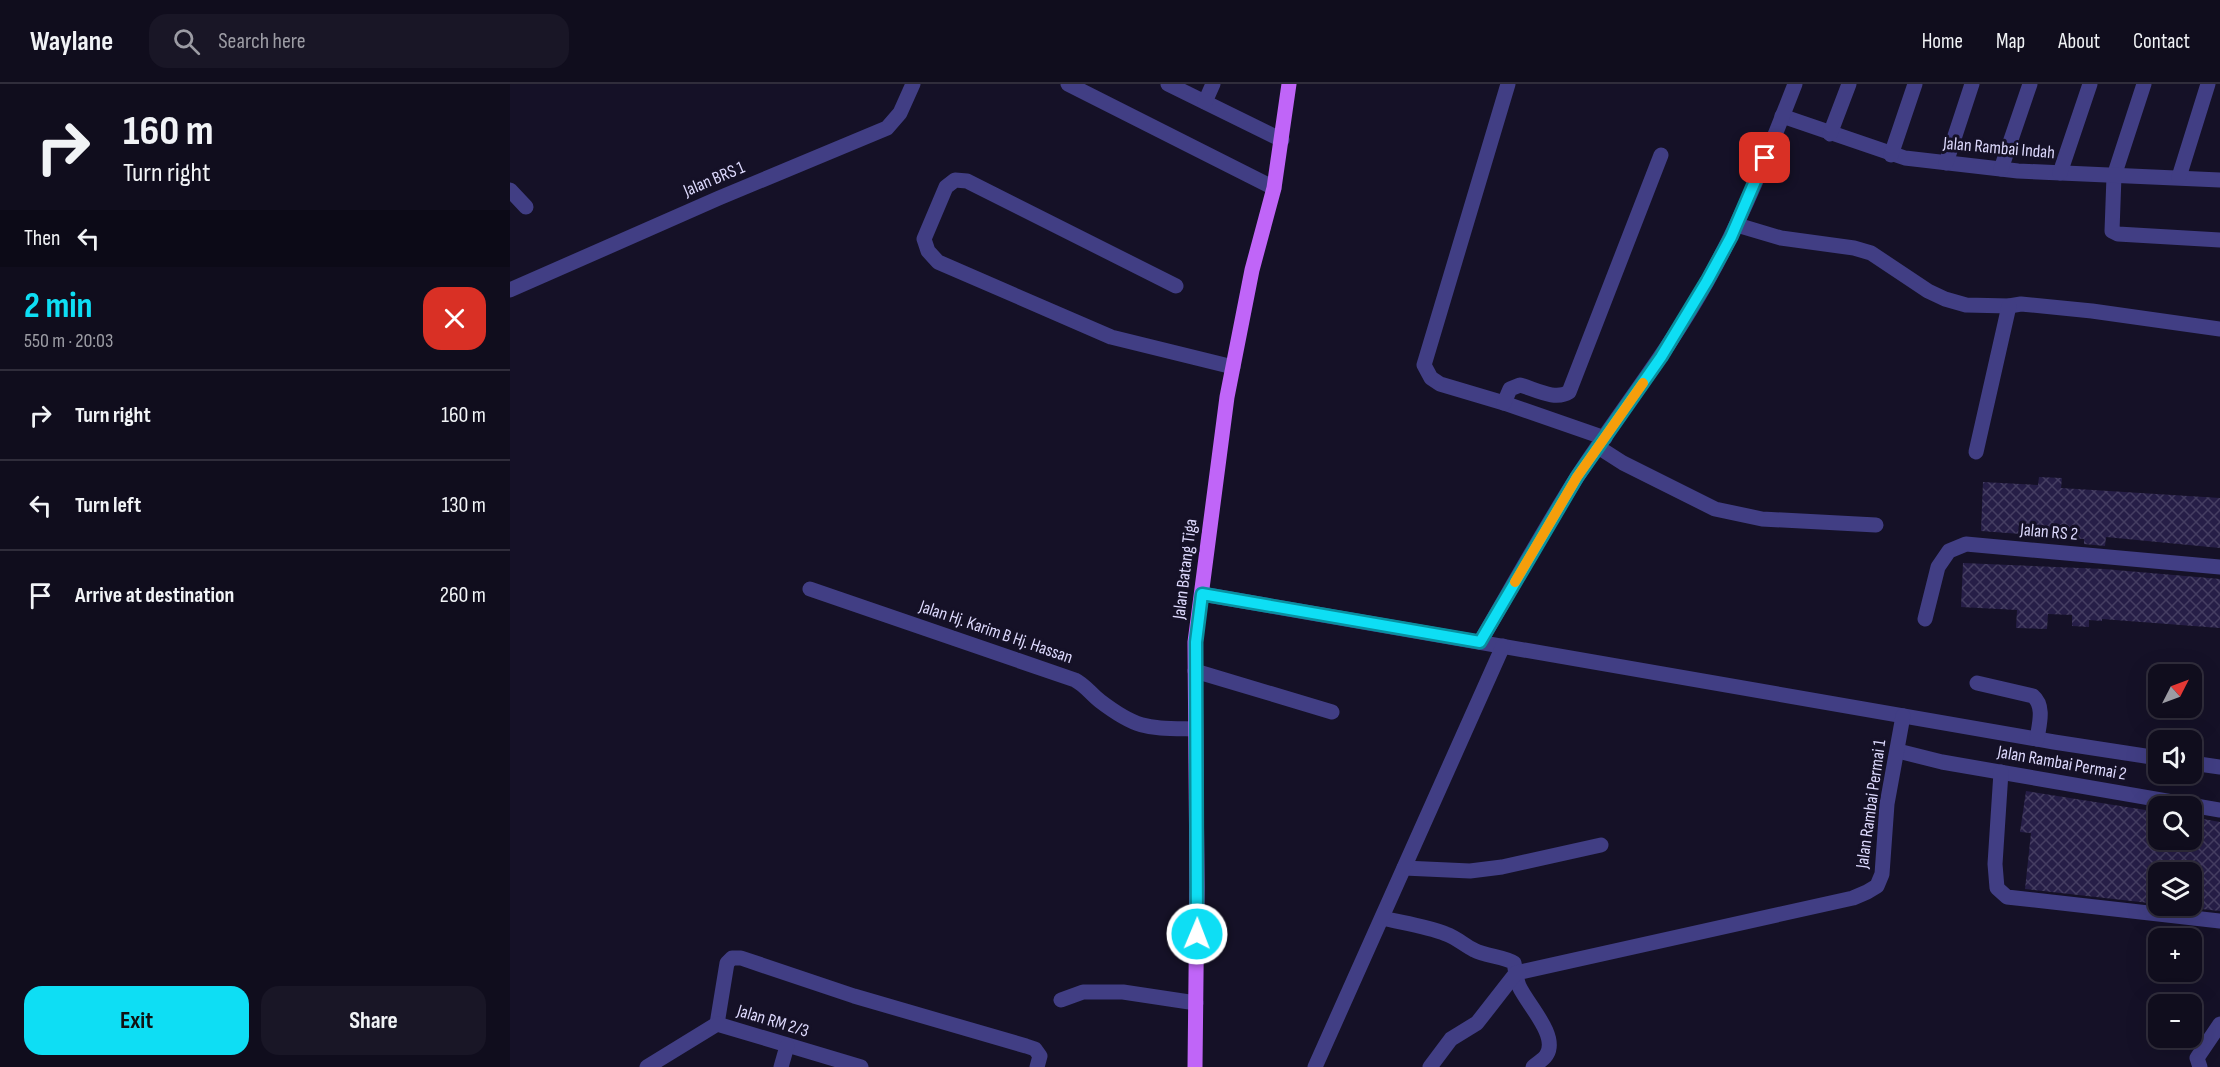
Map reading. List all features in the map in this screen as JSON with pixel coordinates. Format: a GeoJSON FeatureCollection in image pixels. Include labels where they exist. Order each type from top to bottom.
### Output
{"type":"FeatureCollection","features":[{"type":"Feature","properties":{"kind":"main road","name":"Jalan Batang Tiga"},"geometry":{"type":"LineString","coordinates":[[1195,1067],[1196,642],[1204,562],[1227,397],[1252,270],[1274,188],[1289,84]]}},
{"type":"Feature","properties":{"kind":"street","name":"Jalan BRS 1"},"geometry":{"type":"LineString","coordinates":[[510,290],[719,198],[887,128],[900,113],[913,84]]}},
{"type":"Feature","properties":{"kind":"street"},"geometry":{"type":"LineString","coordinates":[[1068,84],[1274,188]]}},
{"type":"Feature","properties":{"kind":"street"},"geometry":{"type":"LineString","coordinates":[[1168,84],[1282,141]]}},
{"type":"Feature","properties":{"kind":"street"},"geometry":{"type":"LineString","coordinates":[[1205,102],[1213,84]]}},
{"type":"Feature","properties":{"kind":"street"},"geometry":{"type":"LineString","coordinates":[[1508,84],[1424,366],[1431,378],[1440,384],[1504,403],[1601,442],[1623,463],[1715,509],[1762,519],[1876,525]]}},
{"type":"Feature","properties":{"kind":"street"},"geometry":{"type":"LineString","coordinates":[[1480,642],[1577,477],[1661,357],[1707,281],[1737,225],[1795,84]]}},
{"type":"Feature","properties":{"kind":"street"},"geometry":{"type":"LineString","coordinates":[[1830,134],[1849,84]]}},
{"type":"Feature","properties":{"kind":"street"},"geometry":{"type":"LineString","coordinates":[[1891,155],[1915,84]]}},
{"type":"Feature","properties":{"kind":"street"},"geometry":{"type":"LineString","coordinates":[[1946,163],[1972,84]]}},
{"type":"Feature","properties":{"kind":"street"},"geometry":{"type":"LineString","coordinates":[[2001,169],[2030,84]]}},
{"type":"Feature","properties":{"kind":"street"},"geometry":{"type":"LineString","coordinates":[[2060,173],[2090,84]]}},
{"type":"Feature","properties":{"kind":"street"},"geometry":{"type":"LineString","coordinates":[[2144,84],[2114,176],[2112,231],[2118,234],[2220,240]]}},
{"type":"Feature","properties":{"kind":"street"},"geometry":{"type":"LineString","coordinates":[[2179,177],[2208,84]]}},
{"type":"Feature","properties":{"kind":"street","name":"Jalan Rambai Indah"},"geometry":{"type":"LineString","coordinates":[[1782,116],[1891,155],[2001,169],[2220,180]]}},
{"type":"Feature","properties":{"kind":"street"},"geometry":{"type":"LineString","coordinates":[[1504,403],[1510,389],[1520,385],[1556,396],[1563,396],[1569,392],[1661,155]]}},
{"type":"Feature","properties":{"kind":"street"},"geometry":{"type":"LineString","coordinates":[[1176,286],[967,181],[955,180],[945,187],[924,239],[928,251],[938,262],[1111,337],[1233,367]]}},
{"type":"Feature","properties":{"kind":"street"},"geometry":{"type":"LineString","coordinates":[[510,190],[526,207]]}},
{"type":"Feature","properties":{"kind":"street"},"geometry":{"type":"LineString","coordinates":[[1737,225],[1781,238],[1854,248],[1871,253],[1928,291],[1966,305],[2021,304],[2092,311],[2220,329]]}},
{"type":"Feature","properties":{"kind":"street"},"geometry":{"type":"LineString","coordinates":[[1976,452],[2009,306]]}},
{"type":"Feature","properties":{"kind":"street","name":"Jalan RS 2"},"geometry":{"type":"LineString","coordinates":[[1925,619],[1938,567],[1949,551],[1966,544],[2220,567]]}},
{"type":"Feature","properties":{"kind":"street","name":"Jalan Hj. Karim B Hj. Hassan"},"geometry":{"type":"LineString","coordinates":[[810,589],[1075,680],[1124,719],[1140,726],[1158,729],[1195,729]]}},
{"type":"Feature","properties":{"kind":"street"},"geometry":{"type":"LineString","coordinates":[[1202,594],[2148,756]]}},
{"type":"Feature","properties":{"kind":"street"},"geometry":{"type":"LineString","coordinates":[[1315,1067],[1503,646]]}},
{"type":"Feature","properties":{"kind":"street"},"geometry":{"type":"LineString","coordinates":[[1195,671],[1332,712]]}},
{"type":"Feature","properties":{"kind":"street"},"geometry":{"type":"LineString","coordinates":[[1977,682],[2033,696],[2039,701],[2037,739]]}},
{"type":"Feature","properties":{"kind":"street","name":"Jalan Rambai Permai 1"},"geometry":{"type":"LineString","coordinates":[[1516,973],[1853,898],[1877,886],[1882,874],[1887,804],[1903,716]]}},
{"type":"Feature","properties":{"kind":"street","name":"Jalan Rambai Permai 2"},"geometry":{"type":"LineString","coordinates":[[1898,751],[1942,762],[2220,810]]}},
{"type":"Feature","properties":{"kind":"street"},"geometry":{"type":"LineString","coordinates":[[2202,764],[2220,767]]}},
{"type":"Feature","properties":{"kind":"street"},"geometry":{"type":"LineString","coordinates":[[2001,772],[1995,864],[1997,888],[2007,897],[2220,921]]}},
{"type":"Feature","properties":{"kind":"street"},"geometry":{"type":"LineString","coordinates":[[1404,868],[1470,871],[1491,869],[1602,844]]}},
{"type":"Feature","properties":{"kind":"street"},"geometry":{"type":"LineString","coordinates":[[1382,918],[1444,933],[1462,941],[1474,951],[1499,959],[1511,960],[1528,1004],[1544,1026],[1550,1040],[1547,1054],[1533,1067]]}},
{"type":"Feature","properties":{"kind":"street"},"geometry":{"type":"LineString","coordinates":[[717,1024],[727,963],[732,958],[741,958],[854,996],[1035,1049],[1040,1056],[1037,1067]]}},
{"type":"Feature","properties":{"kind":"street"},"geometry":{"type":"LineString","coordinates":[[1430,1067],[1451,1039],[1477,1023],[1516,973]]}},
{"type":"Feature","properties":{"kind":"street"},"geometry":{"type":"LineString","coordinates":[[1061,1000],[1083,992],[1124,992],[1196,1003]]}},
{"type":"Feature","properties":{"kind":"street","name":"Jalan RM 2/3"},"geometry":{"type":"LineString","coordinates":[[647,1067],[717,1024],[861,1067]]}},
{"type":"Feature","properties":{"kind":"street"},"geometry":{"type":"LineString","coordinates":[[2199,1063],[2220,1024]]}},
{"type":"Feature","properties":{"kind":"street"},"geometry":{"type":"LineString","coordinates":[[782,1067],[787,1046]]}},
{"type":"Feature","properties":{"kind":"building"},"geometry":{"type":"Polygon","coordinates":[[[2039,477],[2062,478],[2061,488],[2220,498],[2220,548],[2106,537],[2105,546],[2084,544],[2084,539],[1981,531],[1983,482],[2038,485],[2039,477]]]}},
{"type":"Feature","properties":{"kind":"building"},"geometry":{"type":"Polygon","coordinates":[[[1963,563],[2104,569],[2220,579],[2220,628],[2102,619],[2102,621],[2089,620],[2089,627],[2072,626],[2072,615],[2048,614],[2047,629],[2016,628],[2017,610],[1961,607],[1963,563]]]}},
{"type":"Feature","properties":{"kind":"building"},"geometry":{"type":"Polygon","coordinates":[[[2026,791],[2148,810],[2148,850],[2202,850],[2202,819],[2220,822],[2220,911],[2202,909],[2202,862],[2148,862],[2148,903],[2025,889],[2031,833],[2020,832],[2026,791]]]}},
{"type":"Feature","properties":{"kind":"slow traffic"},"geometry":{"type":"LineString","coordinates":[[1515,582],[1577,477],[1643,383]]}},
{"type":"Feature","properties":{"kind":"route"},"geometry":{"type":"LineString","coordinates":[[1197,934],[1196,642],[1202,594],[1480,642],[1577,477],[1661,357],[1707,281],[1731,237],[1765,158]]}}]}
